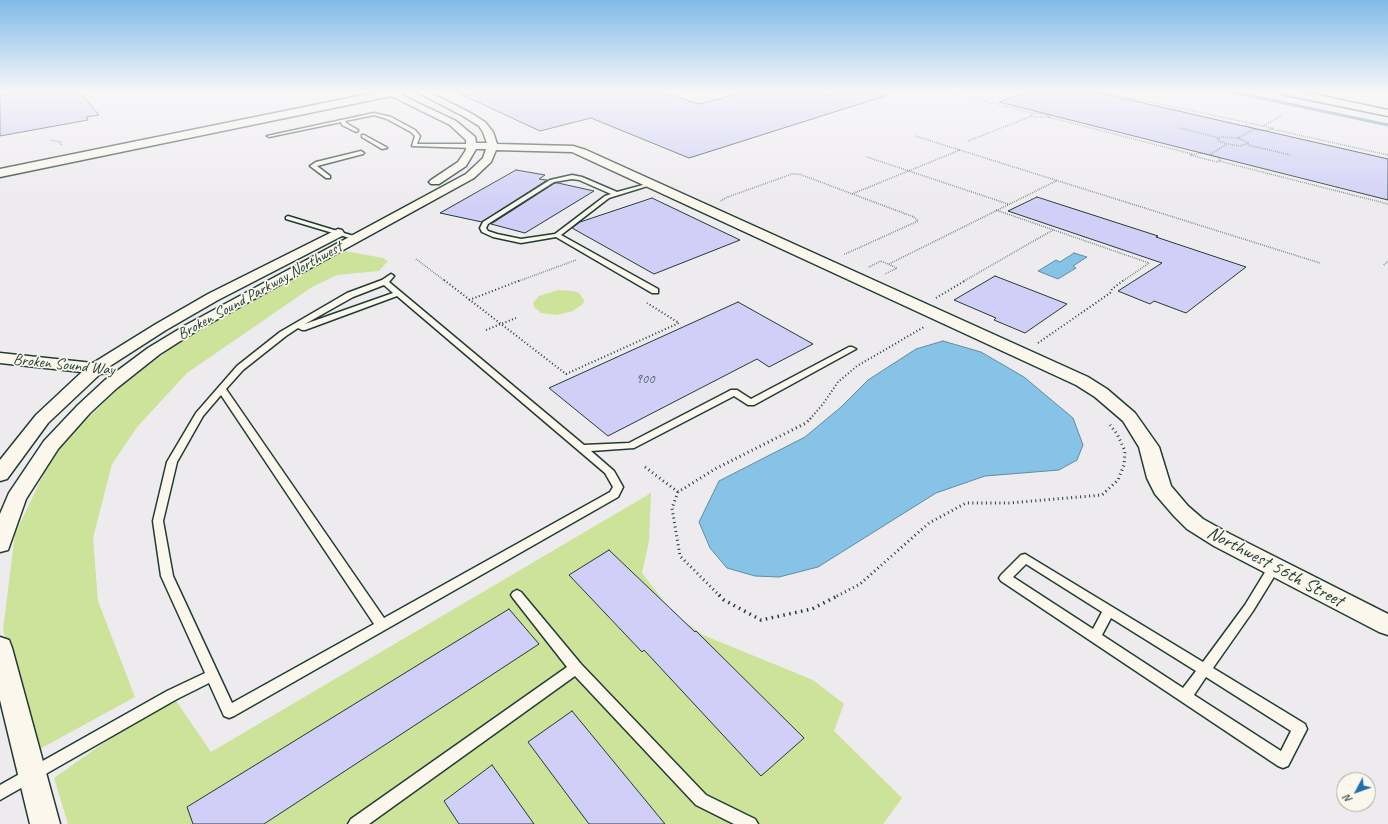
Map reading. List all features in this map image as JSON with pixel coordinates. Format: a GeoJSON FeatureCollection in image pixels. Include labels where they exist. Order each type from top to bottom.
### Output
{"type":"FeatureCollection","features":[{"type":"Feature","properties":{"kind":"main road"},"geometry":{"type":"LineString","coordinates":[[0,162],[167,129]]}},
{"type":"Feature","properties":{"kind":"main road"},"geometry":{"type":"LineString","coordinates":[[0,173],[211,129]]}},
{"type":"Feature","properties":{"kind":"street"},"geometry":{"type":"LineString","coordinates":[[461,129],[471,139],[472,146]]}},
{"type":"Feature","properties":{"kind":"street"},"geometry":{"type":"LineString","coordinates":[[485,129],[488,132],[492,145]]}},
{"type":"Feature","properties":{"kind":"street","name":"Northwest 56th Street"},"geometry":{"type":"LineString","coordinates":[[472,146],[492,145],[573,149],[597,158],[1082,381],[1118,406],[1142,433],[1149,448],[1157,478],[1169,499],[1195,524],[1222,540],[1388,625]]}},
{"type":"Feature","properties":{"kind":"street","name":"Broken Sound Parkway Northwest"},"geometry":{"type":"LineString","coordinates":[[0,544],[16,498],[51,445],[84,409],[111,384],[154,351],[191,328],[470,176],[487,160],[491,153],[492,145]]}},
{"type":"Feature","properties":{"kind":"street","name":"Broken Sound Parkway Northwest"},"geometry":{"type":"LineString","coordinates":[[0,474],[42,420],[96,368],[160,327],[193,308],[439,180],[462,164],[472,146]]}},
{"type":"Feature","properties":{"kind":"street","name":"Broken Sound Way"},"geometry":{"type":"LineString","coordinates":[[0,358],[127,372]]}},
{"type":"Feature","properties":{"kind":"street"},"geometry":{"type":"LineString","coordinates":[[0,648],[45,824]]}},
{"type":"Feature","properties":{"kind":"lane"},"geometry":{"type":"LineString","coordinates":[[269,136],[299,129]]}},
{"type":"Feature","properties":{"kind":"lane"},"geometry":{"type":"LineString","coordinates":[[410,129],[418,136],[414,145],[472,146]]}},
{"type":"Feature","properties":{"kind":"lane"},"geometry":{"type":"LineString","coordinates":[[364,136],[384,148]]}},
{"type":"Feature","properties":{"kind":"lane"},"geometry":{"type":"LineString","coordinates":[[328,177],[313,166],[318,163],[361,154]]}},
{"type":"Feature","properties":{"kind":"lane"},"geometry":{"type":"LineString","coordinates":[[616,194],[580,178],[552,181],[485,223],[483,228],[485,232],[495,236],[521,241],[557,235],[607,197],[652,183]]}},
{"type":"Feature","properties":{"kind":"lane"},"geometry":{"type":"LineString","coordinates":[[288,218],[355,238]]}},
{"type":"Feature","properties":{"kind":"lane"},"geometry":{"type":"LineString","coordinates":[[557,235],[655,291]]}},
{"type":"Feature","properties":{"kind":"lane"},"geometry":{"type":"LineString","coordinates":[[385,282],[609,471],[618,487],[614,494],[229,712],[167,576],[158,521],[172,462],[199,415],[240,368],[283,334],[350,295],[385,282],[391,276]]}},
{"type":"Feature","properties":{"kind":"lane"},"geometry":{"type":"LineString","coordinates":[[283,334],[399,293]]}},
{"type":"Feature","properties":{"kind":"lane"},"geometry":{"type":"LineString","coordinates":[[581,448],[631,446],[734,392],[752,403],[852,349]]}},
{"type":"Feature","properties":{"kind":"lane"},"geometry":{"type":"LineString","coordinates":[[222,389],[382,626]]}},
{"type":"Feature","properties":{"kind":"lane"},"geometry":{"type":"LineString","coordinates":[[1025,558],[1205,670],[1300,729],[1283,760],[1004,578],[1025,558]]}},
{"type":"Feature","properties":{"kind":"lane"},"geometry":{"type":"LineString","coordinates":[[1185,696],[1249,608],[1274,567]]}},
{"type":"Feature","properties":{"kind":"lane"},"geometry":{"type":"LineString","coordinates":[[517,595],[576,668],[701,800],[750,824]]}},
{"type":"Feature","properties":{"kind":"lane"},"geometry":{"type":"LineString","coordinates":[[1095,637],[1109,611]]}},
{"type":"Feature","properties":{"kind":"lane"},"geometry":{"type":"LineString","coordinates":[[356,824],[576,668]]}},
{"type":"Feature","properties":{"kind":"lane"},"geometry":{"type":"LineString","coordinates":[[0,793],[172,695],[213,675]]}},
{"type":"Feature","properties":{"kind":"path"},"geometry":{"type":"LineString","coordinates":[[968,141],[996,129]]}},
{"type":"Feature","properties":{"kind":"path"},"geometry":{"type":"LineString","coordinates":[[1096,129],[1192,154],[1211,154],[1220,159],[1219,161]]}},
{"type":"Feature","properties":{"kind":"path"},"geometry":{"type":"LineString","coordinates":[[1186,129],[1219,138],[1224,136],[1238,138],[1248,142],[1248,144]]}},
{"type":"Feature","properties":{"kind":"path"},"geometry":{"type":"LineString","coordinates":[[1238,138],[1253,129]]}},
{"type":"Feature","properties":{"kind":"path"},"geometry":{"type":"LineString","coordinates":[[1274,129],[1388,155]]}},
{"type":"Feature","properties":{"kind":"path"},"geometry":{"type":"LineString","coordinates":[[915,136],[1320,263]]}},
{"type":"Feature","properties":{"kind":"path"},"geometry":{"type":"LineString","coordinates":[[1219,138],[1219,141],[1228,144],[1240,146],[1248,144],[1291,155]]}},
{"type":"Feature","properties":{"kind":"path"},"geometry":{"type":"LineString","coordinates":[[51,140],[60,142],[62,147]]}},
{"type":"Feature","properties":{"kind":"path"},"geometry":{"type":"LineString","coordinates":[[1211,154],[1228,144]]}},
{"type":"Feature","properties":{"kind":"path"},"geometry":{"type":"LineString","coordinates":[[852,194],[960,150]]}},
{"type":"Feature","properties":{"kind":"path"},"geometry":{"type":"LineString","coordinates":[[1192,154],[1190,155],[1388,204]]}},
{"type":"Feature","properties":{"kind":"path"},"geometry":{"type":"LineString","coordinates":[[867,157],[1008,204]]}},
{"type":"Feature","properties":{"kind":"path"},"geometry":{"type":"LineString","coordinates":[[719,202],[725,198],[792,174],[799,174],[914,218],[918,221],[841,257]]}},
{"type":"Feature","properties":{"kind":"path"},"geometry":{"type":"LineString","coordinates":[[889,264],[1056,180]]}},
{"type":"Feature","properties":{"kind":"path"},"geometry":{"type":"LineString","coordinates":[[996,210],[1149,263],[1112,288],[1110,293],[1037,344]]}},
{"type":"Feature","properties":{"kind":"path"},"geometry":{"type":"LineString","coordinates":[[935,298],[1053,230]]}},
{"type":"Feature","properties":{"kind":"path"},"geometry":{"type":"LineString","coordinates":[[416,260],[566,374],[679,323],[643,301]]}},
{"type":"Feature","properties":{"kind":"path"},"geometry":{"type":"LineString","coordinates":[[469,300],[576,260],[582,264]]}},
{"type":"Feature","properties":{"kind":"path"},"geometry":{"type":"LineString","coordinates":[[873,269],[869,267],[881,261],[897,268],[885,274],[881,272]]}},
{"type":"Feature","properties":{"kind":"path"},"geometry":{"type":"LineString","coordinates":[[1384,265],[1388,261]]}},
{"type":"Feature","properties":{"kind":"path"},"geometry":{"type":"LineString","coordinates":[[486,330],[516,318]]}},
{"type":"Feature","properties":{"kind":"path"},"geometry":{"type":"LineString","coordinates":[[930,324],[857,366],[838,382],[823,404],[806,423],[715,469],[678,492],[672,508],[680,556],[724,600],[761,620],[812,609],[860,584],[929,523],[966,503],[1009,503],[1102,495],[1118,480],[1124,465],[1124,450],[1117,434],[1108,423]]}},
{"type":"Feature","properties":{"kind":"path"},"geometry":{"type":"LineString","coordinates":[[645,467],[678,492]]}},
{"type":"Feature","properties":{"kind":"green space"},"geometry":{"type":"Polygon","coordinates":[[[345,251],[383,258],[388,261],[379,271],[337,275],[312,287],[187,373],[138,426],[112,464],[93,538],[98,601],[135,697],[38,750],[3,630],[15,534],[55,450],[119,388],[186,337],[313,263],[345,251]]]}},
{"type":"Feature","properties":{"kind":"green space"},"geometry":{"type":"Polygon","coordinates":[[[558,290],[579,293],[584,300],[583,304],[573,311],[557,315],[541,313],[534,307],[533,303],[539,296],[558,290]]]}},
{"type":"Feature","properties":{"kind":"green space"},"geometry":{"type":"Polygon","coordinates":[[[651,493],[649,541],[642,573],[673,613],[703,635],[813,680],[844,704],[834,731],[902,798],[883,824],[68,824],[54,778],[172,695],[211,752],[651,493]]]}},
{"type":"Feature","properties":{"kind":"water"},"geometry":{"type":"Polygon","coordinates":[[[1074,253],[1087,257],[1073,266],[1076,268],[1058,279],[1038,271],[1056,260],[1060,262],[1074,253]]]}},
{"type":"Feature","properties":{"kind":"water"},"geometry":{"type":"Polygon","coordinates":[[[943,341],[981,352],[1024,377],[1073,418],[1083,445],[1077,460],[1059,470],[985,476],[936,493],[818,567],[779,577],[755,576],[727,568],[710,548],[699,522],[719,481],[805,437],[841,407],[868,380],[916,349],[943,341]]]}},
{"type":"Feature","properties":{"kind":"building"},"geometry":{"type":"Polygon","coordinates":[[[0,129],[36,129],[0,136],[0,129]]]}},
{"type":"Feature","properties":{"kind":"building"},"geometry":{"type":"Polygon","coordinates":[[[619,129],[779,129],[689,158],[619,129]]]}},
{"type":"Feature","properties":{"kind":"building"},"geometry":{"type":"Polygon","coordinates":[[[1108,129],[1259,129],[1388,159],[1388,200],[1108,129]]]}},
{"type":"Feature","properties":{"kind":"building"},"geometry":{"type":"Polygon","coordinates":[[[516,170],[545,175],[539,179],[547,180],[482,222],[440,213],[516,170]]]}},
{"type":"Feature","properties":{"kind":"building"},"geometry":{"type":"Polygon","coordinates":[[[555,183],[594,191],[525,233],[491,224],[555,183]]]}},
{"type":"Feature","properties":{"kind":"building"},"geometry":{"type":"Polygon","coordinates":[[[1037,197],[1158,236],[1156,237],[1246,267],[1186,313],[1154,301],[1150,304],[1118,291],[1162,263],[1008,211],[1037,197]]]}},
{"type":"Feature","properties":{"kind":"building"},"geometry":{"type":"Polygon","coordinates":[[[652,198],[740,240],[654,274],[572,228],[580,222],[652,198]]]}},
{"type":"Feature","properties":{"kind":"building"},"geometry":{"type":"Polygon","coordinates":[[[995,276],[1067,304],[1025,333],[994,320],[996,318],[954,300],[995,276]]]}},
{"type":"Feature","properties":{"kind":"building"},"geometry":{"type":"Polygon","coordinates":[[[738,302],[813,344],[769,367],[757,359],[608,436],[549,388],[738,302]]]}},
{"type":"Feature","properties":{"kind":"building"},"geometry":{"type":"Polygon","coordinates":[[[609,550],[695,632],[696,631],[804,738],[761,776],[644,650],[642,652],[569,575],[609,550]]]}},
{"type":"Feature","properties":{"kind":"building"},"geometry":{"type":"Polygon","coordinates":[[[509,609],[539,644],[264,824],[193,824],[187,807],[509,609]]]}},
{"type":"Feature","properties":{"kind":"building"},"geometry":{"type":"Polygon","coordinates":[[[572,711],[665,824],[589,824],[528,742],[572,711]]]}},
{"type":"Feature","properties":{"kind":"building"},"geometry":{"type":"Polygon","coordinates":[[[492,765],[534,824],[459,824],[444,801],[492,765]]]}}]}
